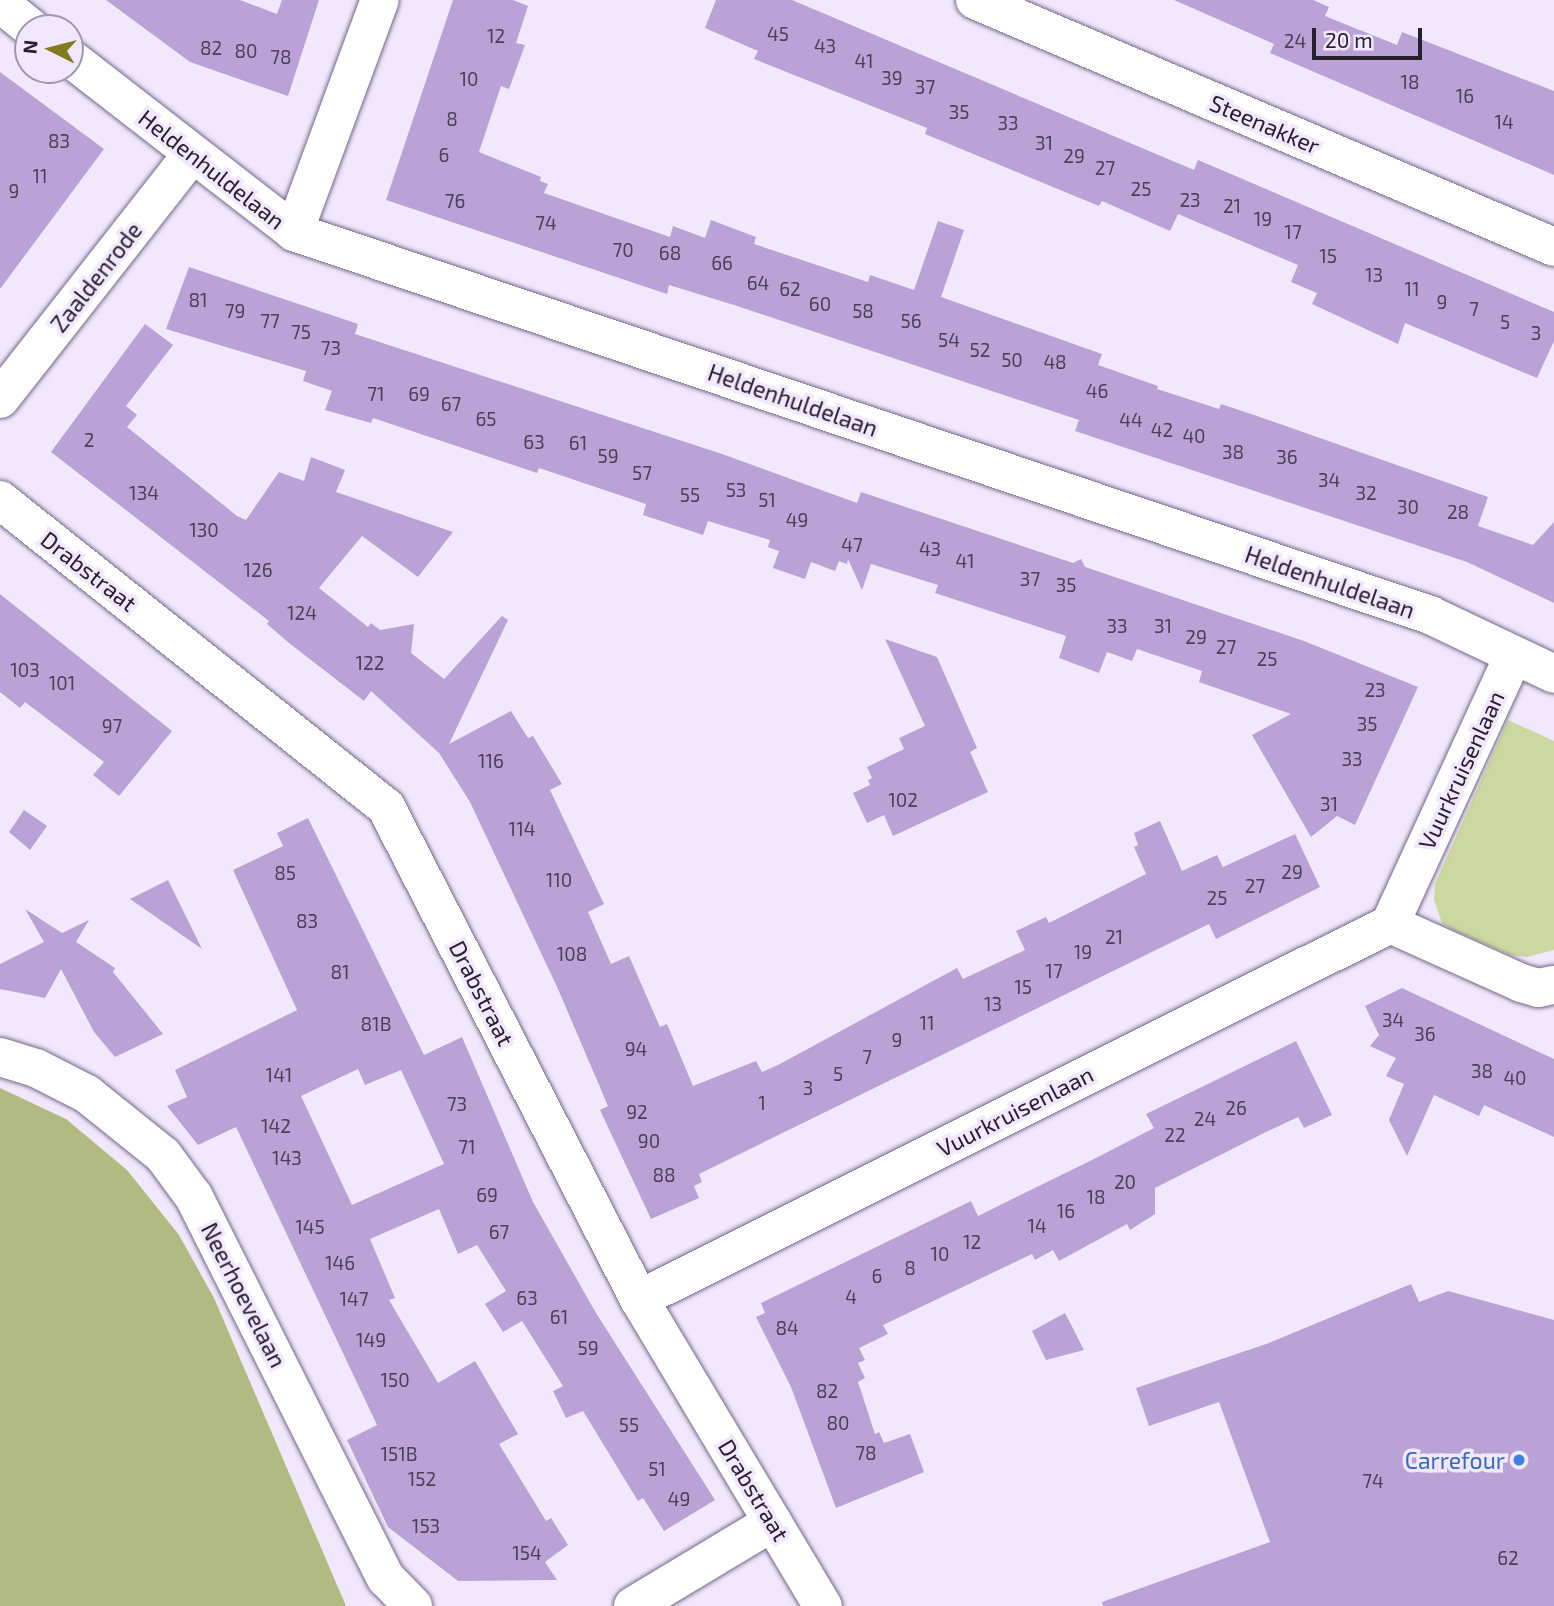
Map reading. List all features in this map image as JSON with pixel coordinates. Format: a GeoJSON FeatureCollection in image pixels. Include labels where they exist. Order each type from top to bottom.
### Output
{"type":"FeatureCollection","features":[{"type":"Feature","properties":{"kind":"street"},"geometry":{"type":"LineString","coordinates":[[294,232],[380,0]]}},
{"type":"Feature","properties":{"kind":"street","name":"Steenakker"},"geometry":{"type":"LineString","coordinates":[[975,0],[1554,247]]}},
{"type":"Feature","properties":{"kind":"street"},"geometry":{"type":"LineString","coordinates":[[0,3],[14,14]]}},
{"type":"Feature","properties":{"kind":"street","name":"Heldenhuldelaan"},"geometry":{"type":"LineString","coordinates":[[84,69],[294,232],[1430,615],[1554,674]]}},
{"type":"Feature","properties":{"kind":"street","name":"Zaaldenrode"},"geometry":{"type":"LineString","coordinates":[[0,399],[192,154]]}},
{"type":"Feature","properties":{"kind":"street","name":"Drabstraat"},"geometry":{"type":"LineString","coordinates":[[0,500],[386,807],[639,1299],[823,1606]]}},
{"type":"Feature","properties":{"kind":"street","name":"Vuurkruisenlaan"},"geometry":{"type":"LineString","coordinates":[[639,1299],[1390,924],[1514,655]]}},
{"type":"Feature","properties":{"kind":"street"},"geometry":{"type":"LineString","coordinates":[[1390,924],[1521,983],[1538,988],[1554,985]]}},
{"type":"Feature","properties":{"kind":"street","name":"Neerhoevelaan"},"geometry":{"type":"LineString","coordinates":[[0,1057],[36,1068],[87,1094],[163,1155],[194,1197],[386,1578],[413,1606]]}},
{"type":"Feature","properties":{"kind":"street"},"geometry":{"type":"LineString","coordinates":[[633,1606],[773,1522]]}},
{"type":"Feature","properties":{"kind":"green space"},"geometry":{"type":"Polygon","coordinates":[[[1508,720],[1554,741],[1554,950],[1527,957],[1510,955],[1451,929],[1442,923],[1434,900],[1435,884],[1508,720]]]}},
{"type":"Feature","properties":{"kind":"green space"},"geometry":{"type":"Polygon","coordinates":[[[0,1088],[66,1119],[127,1170],[179,1235],[214,1298],[346,1606],[0,1606],[0,1088]]]}},
{"type":"Feature","properties":{"kind":"building"},"geometry":{"type":"Polygon","coordinates":[[[106,0],[240,0],[277,14],[282,0],[319,0],[288,96],[190,62],[106,0]]]}},
{"type":"Feature","properties":{"kind":"building"},"geometry":{"type":"Polygon","coordinates":[[[453,0],[513,0],[528,6],[516,43],[525,45],[509,89],[501,86],[479,152],[541,177],[540,181],[548,184],[544,193],[670,237],[673,226],[705,238],[711,220],[756,237],[754,244],[868,282],[870,275],[914,290],[938,221],[964,230],[941,297],[1102,354],[1098,365],[1158,386],[1157,389],[1219,409],[1221,404],[1488,497],[1478,526],[1533,545],[1554,522],[1554,603],[1467,562],[1075,431],[1079,420],[734,305],[669,285],[667,294],[386,200],[453,0]]]}},
{"type":"Feature","properties":{"kind":"building"},"geometry":{"type":"Polygon","coordinates":[[[716,0],[792,0],[1194,170],[1198,160],[1554,312],[1554,341],[1537,378],[1405,323],[1398,344],[1312,304],[1317,293],[1291,282],[1298,265],[1178,214],[1170,231],[1102,201],[1099,206],[925,134],[927,128],[754,59],[758,51],[705,28],[716,0]]]}},
{"type":"Feature","properties":{"kind":"building"},"geometry":{"type":"Polygon","coordinates":[[[1174,0],[1313,0],[1329,7],[1325,16],[1397,45],[1402,32],[1554,91],[1554,175],[1270,53],[1274,44],[1174,0]]]}},
{"type":"Feature","properties":{"kind":"building"},"geometry":{"type":"Polygon","coordinates":[[[0,72],[104,149],[0,289],[0,72]]]}},
{"type":"Feature","properties":{"kind":"building"},"geometry":{"type":"Polygon","coordinates":[[[189,267],[358,324],[355,334],[725,455],[857,503],[861,492],[1073,563],[1081,559],[1085,567],[1304,641],[1418,687],[1355,825],[1337,816],[1311,837],[1252,735],[1291,714],[1199,682],[1202,671],[1137,649],[1132,661],[1107,652],[1099,673],[1059,658],[1066,636],[935,593],[938,585],[871,564],[862,590],[848,559],[847,564],[839,561],[835,571],[811,562],[805,579],[773,568],[779,551],[768,547],[770,540],[708,521],[703,535],[643,515],[646,504],[539,468],[537,473],[373,418],[371,423],[325,410],[332,391],[303,381],[306,371],[166,329],[189,267]]]}},
{"type":"Feature","properties":{"kind":"building"},"geometry":{"type":"Polygon","coordinates":[[[145,324],[173,345],[126,406],[137,415],[127,427],[237,516],[246,520],[279,472],[304,481],[311,457],[345,470],[336,492],[453,532],[418,577],[362,536],[319,588],[368,627],[371,623],[380,630],[414,624],[411,653],[444,679],[502,616],[508,620],[449,744],[511,711],[528,738],[533,736],[562,784],[550,790],[604,904],[588,912],[611,964],[629,956],[660,1027],[667,1024],[693,1086],[756,1061],[762,1072],[957,968],[963,979],[1025,950],[1016,931],[1046,917],[1049,923],[1146,874],[1134,847],[1138,845],[1134,833],[1160,821],[1182,871],[1217,855],[1223,867],[1295,834],[1320,887],[1216,939],[1209,924],[699,1174],[702,1182],[694,1186],[699,1198],[651,1219],[600,1110],[608,1106],[558,989],[470,802],[439,753],[371,691],[364,701],[289,643],[267,624],[269,621],[51,452],[145,324]]]}},
{"type":"Feature","properties":{"kind":"building"},"geometry":{"type":"Polygon","coordinates":[[[0,594],[172,731],[119,796],[93,775],[104,762],[25,702],[20,708],[0,692],[0,594]]]}},
{"type":"Feature","properties":{"kind":"building"},"geometry":{"type":"Polygon","coordinates":[[[885,639],[937,657],[977,748],[970,752],[988,792],[893,836],[884,815],[867,823],[853,793],[870,785],[868,780],[872,778],[867,767],[904,749],[899,738],[925,726],[885,639]]]}},
{"type":"Feature","properties":{"kind":"building"},"geometry":{"type":"Polygon","coordinates":[[[24,810],[47,826],[30,850],[9,832],[24,810]]]}},
{"type":"Feature","properties":{"kind":"building"},"geometry":{"type":"Polygon","coordinates":[[[308,818],[424,1055],[462,1037],[533,1202],[596,1313],[715,1500],[664,1531],[643,1498],[638,1501],[583,1411],[566,1418],[553,1391],[563,1386],[522,1321],[503,1332],[485,1304],[506,1291],[477,1245],[458,1254],[439,1209],[370,1239],[395,1298],[389,1300],[438,1383],[475,1361],[518,1434],[499,1444],[546,1521],[551,1518],[568,1545],[545,1562],[557,1580],[458,1581],[388,1527],[347,1440],[377,1425],[236,1127],[198,1145],[167,1106],[187,1097],[175,1070],[297,1010],[233,870],[283,846],[277,833],[308,818]],[[358,1069],[301,1096],[352,1205],[444,1164],[401,1070],[365,1085],[358,1069]]]}},
{"type":"Feature","properties":{"kind":"building"},"geometry":{"type":"Polygon","coordinates":[[[168,880],[202,949],[130,899],[168,880]]]}},
{"type":"Feature","properties":{"kind":"building"},"geometry":{"type":"Polygon","coordinates":[[[25,909],[62,933],[89,920],[76,942],[115,968],[113,972],[163,1034],[115,1057],[94,1032],[61,969],[45,998],[0,989],[0,964],[44,942],[25,909]]]}},
{"type":"Feature","properties":{"kind":"building"},"geometry":{"type":"Polygon","coordinates":[[[1402,988],[1554,1059],[1554,1137],[1484,1105],[1479,1116],[1434,1095],[1407,1156],[1389,1120],[1404,1084],[1386,1076],[1396,1058],[1370,1046],[1379,1035],[1365,1006],[1402,988]]]}},
{"type":"Feature","properties":{"kind":"building"},"geometry":{"type":"Polygon","coordinates":[[[1296,1041],[1332,1115],[1304,1128],[1298,1117],[1266,1132],[1155,1188],[1155,1214],[1130,1230],[1127,1224],[1059,1261],[1053,1250],[1035,1260],[1032,1254],[883,1325],[888,1334],[859,1348],[865,1360],[858,1363],[865,1378],[858,1382],[875,1434],[879,1432],[884,1443],[910,1434],[924,1472],[836,1508],[791,1387],[756,1317],[765,1313],[761,1303],[971,1201],[978,1216],[1154,1128],[1146,1114],[1296,1041]]]}},
{"type":"Feature","properties":{"kind":"building"},"geometry":{"type":"Polygon","coordinates":[[[1411,1284],[1419,1302],[1448,1291],[1554,1320],[1554,1606],[1103,1606],[1102,1602],[1270,1542],[1219,1402],[1149,1426],[1136,1388],[1269,1343],[1411,1284]]]}},
{"type":"Feature","properties":{"kind":"building"},"geometry":{"type":"Polygon","coordinates":[[[1065,1313],[1084,1350],[1046,1360],[1032,1331],[1065,1313]]]}},
{"type":"Feature","properties":{"kind":"place","name":"Carrefour"},"geometry":{"type":"Point","coordinates":[1519,1460]}}]}
